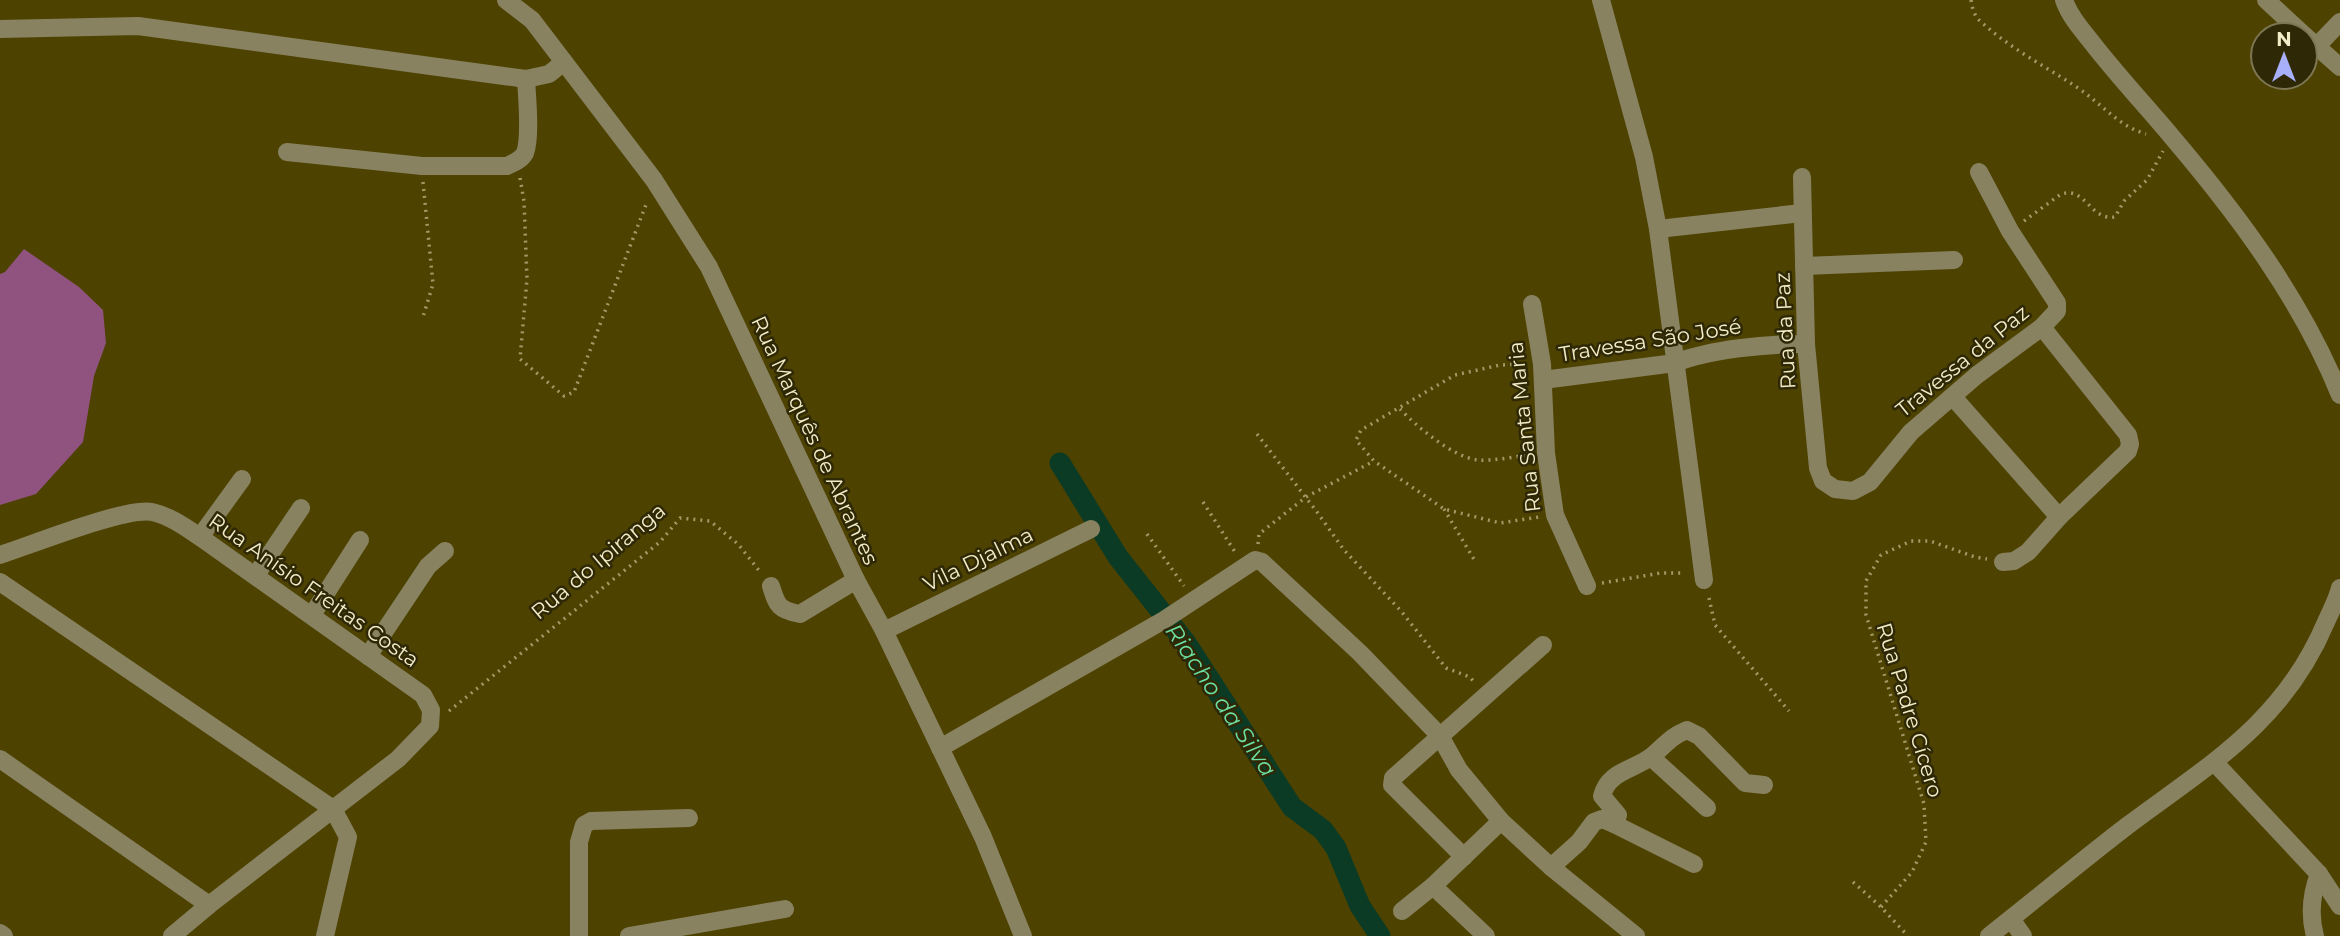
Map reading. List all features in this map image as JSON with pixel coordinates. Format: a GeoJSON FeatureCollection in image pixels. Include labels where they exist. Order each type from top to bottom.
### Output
{"type":"FeatureCollection","features":[{"type":"Feature","properties":{"kind":"street","name":"Rua Marquês de Abrantes"},"geometry":{"type":"LineString","coordinates":[[506,0],[532,20],[654,180],[709,267],[856,580],[884,631],[983,837],[1023,936]]}},
{"type":"Feature","properties":{"kind":"street"},"geometry":{"type":"LineString","coordinates":[[1601,0],[1644,156],[1658,229],[1704,580]]}},
{"type":"Feature","properties":{"kind":"street"},"geometry":{"type":"LineString","coordinates":[[2064,0],[2069,14],[2110,67],[2171,136],[2258,246],[2316,340],[2340,395]]}},
{"type":"Feature","properties":{"kind":"street"},"geometry":{"type":"LineString","coordinates":[[2266,0],[2289,21]]}},
{"type":"Feature","properties":{"kind":"street"},"geometry":{"type":"LineString","coordinates":[[2319,33],[2340,22]]}},
{"type":"Feature","properties":{"kind":"street"},"geometry":{"type":"LineString","coordinates":[[0,29],[138,26],[526,79],[549,74],[564,62]]}},
{"type":"Feature","properties":{"kind":"street"},"geometry":{"type":"LineString","coordinates":[[2319,49],[2340,67]]}},
{"type":"Feature","properties":{"kind":"street"},"geometry":{"type":"LineString","coordinates":[[287,152],[422,166],[507,166],[517,162],[525,153],[528,126],[526,79]]}},
{"type":"Feature","properties":{"kind":"street"},"geometry":{"type":"LineString","coordinates":[[1979,172],[2010,231]]}},
{"type":"Feature","properties":{"kind":"street","name":"Rua da Paz"},"geometry":{"type":"LineString","coordinates":[[1802,177],[1806,344],[1818,468],[1823,481]]}},
{"type":"Feature","properties":{"kind":"street"},"geometry":{"type":"LineString","coordinates":[[1658,229],[1802,213]]}},
{"type":"Feature","properties":{"kind":"street","name":"Travessa da Paz"},"geometry":{"type":"LineString","coordinates":[[1823,481],[1827,486],[1843,491],[1862,488],[1886,464],[1911,432],[1977,375],[2042,327],[2057,311],[2057,303],[2010,231]]}},
{"type":"Feature","properties":{"kind":"street"},"geometry":{"type":"LineString","coordinates":[[1804,266],[1954,260]]}},
{"type":"Feature","properties":{"kind":"street","name":"Rua Santa Maria"},"geometry":{"type":"LineString","coordinates":[[1532,304],[1543,372],[1546,453],[1555,515],[1587,586]]}},
{"type":"Feature","properties":{"kind":"street"},"geometry":{"type":"LineString","coordinates":[[2003,562],[2014,561],[2028,552],[2059,517],[2128,451],[2129,439],[2124,429],[2042,327]]}},
{"type":"Feature","properties":{"kind":"street","name":"Travessa São José"},"geometry":{"type":"LineString","coordinates":[[1543,372],[1675,363],[1691,357],[1775,344],[1806,344]]}},
{"type":"Feature","properties":{"kind":"street"},"geometry":{"type":"LineString","coordinates":[[1953,397],[2059,517]]}},
{"type":"Feature","properties":{"kind":"street"},"geometry":{"type":"LineString","coordinates":[[200,537],[242,480]]}},
{"type":"Feature","properties":{"kind":"street"},"geometry":{"type":"LineString","coordinates":[[256,575],[301,508]]}},
{"type":"Feature","properties":{"kind":"street","name":"Rua Anísio Freitas Costa"},"geometry":{"type":"LineString","coordinates":[[0,555],[120,515],[149,511],[166,516],[256,575],[423,695],[431,710],[430,726]]}},
{"type":"Feature","properties":{"kind":"street","name":"Vila Djalma"},"geometry":{"type":"LineString","coordinates":[[884,631],[1091,528]]}},
{"type":"Feature","properties":{"kind":"street"},"geometry":{"type":"LineString","coordinates":[[312,615],[360,540]]}},
{"type":"Feature","properties":{"kind":"street"},"geometry":{"type":"LineString","coordinates":[[368,656],[428,566],[445,551]]}},
{"type":"Feature","properties":{"kind":"street"},"geometry":{"type":"LineString","coordinates":[[940,748],[1164,620],[1250,562],[1262,562],[1360,653],[1440,736],[1459,770],[1501,821],[1550,867],[1636,936]]}},
{"type":"Feature","properties":{"kind":"street"},"geometry":{"type":"LineString","coordinates":[[771,586],[776,603],[785,611],[800,614],[856,580]]}},
{"type":"Feature","properties":{"kind":"street"},"geometry":{"type":"LineString","coordinates":[[0,582],[333,809],[348,837],[325,936]]}},
{"type":"Feature","properties":{"kind":"street"},"geometry":{"type":"LineString","coordinates":[[1989,936],[2126,827],[2215,763],[2263,720],[2315,649],[2340,588]]}},
{"type":"Feature","properties":{"kind":"street"},"geometry":{"type":"LineString","coordinates":[[1464,857],[1392,785],[1393,778],[1543,645]]}},
{"type":"Feature","properties":{"kind":"street"},"geometry":{"type":"LineString","coordinates":[[172,936],[398,759],[430,726]]}},
{"type":"Feature","properties":{"kind":"street"},"geometry":{"type":"LineString","coordinates":[[1614,824],[1618,815],[1602,796],[1604,787],[1617,774],[1651,757],[1672,737],[1688,730],[1699,736],[1745,783],[1764,785]]}},
{"type":"Feature","properties":{"kind":"street"},"geometry":{"type":"LineString","coordinates":[[1651,757],[1707,808]]}},
{"type":"Feature","properties":{"kind":"street"},"geometry":{"type":"LineString","coordinates":[[0,759],[209,905]]}},
{"type":"Feature","properties":{"kind":"street"},"geometry":{"type":"LineString","coordinates":[[2215,763],[2319,874],[2340,906]]}},
{"type":"Feature","properties":{"kind":"street"},"geometry":{"type":"LineString","coordinates":[[579,936],[579,842],[584,825],[591,821],[690,818]]}},
{"type":"Feature","properties":{"kind":"street"},"geometry":{"type":"LineString","coordinates":[[1550,867],[1579,842],[1594,822],[1602,819],[1694,864]]}},
{"type":"Feature","properties":{"kind":"street"},"geometry":{"type":"LineString","coordinates":[[1402,911],[1433,886],[1501,821]]}},
{"type":"Feature","properties":{"kind":"street"},"geometry":{"type":"LineString","coordinates":[[2315,936],[2311,895],[2319,874]]}},
{"type":"Feature","properties":{"kind":"street"},"geometry":{"type":"LineString","coordinates":[[1433,886],[1486,936]]}},
{"type":"Feature","properties":{"kind":"street"},"geometry":{"type":"LineString","coordinates":[[629,936],[785,909]]}},
{"type":"Feature","properties":{"kind":"street"},"geometry":{"type":"LineString","coordinates":[[2011,919],[2023,936]]}},
{"type":"Feature","properties":{"kind":"street"},"geometry":{"type":"LineString","coordinates":[[0,933],[5,936]]}},
{"type":"Feature","properties":{"kind":"path"},"geometry":{"type":"LineString","coordinates":[[1971,0],[1977,19],[2024,55],[2081,90],[2112,117],[2139,132]]}},
{"type":"Feature","properties":{"kind":"path"},"geometry":{"type":"LineString","coordinates":[[2010,231],[2060,194],[2067,192],[2082,197],[2091,209],[2098,213],[2110,218],[2115,216],[2124,201],[2147,180],[2171,136]]}},
{"type":"Feature","properties":{"kind":"path"},"geometry":{"type":"LineString","coordinates":[[517,162],[524,201],[527,279],[520,359],[564,396],[574,393],[638,228]]}},
{"type":"Feature","properties":{"kind":"path"},"geometry":{"type":"LineString","coordinates":[[422,166],[433,284],[424,317]]}},
{"type":"Feature","properties":{"kind":"path"},"geometry":{"type":"LineString","coordinates":[[1543,372],[1500,365],[1455,375],[1361,430],[1356,440],[1374,461],[1444,509],[1500,523],[1555,515]]}},
{"type":"Feature","properties":{"kind":"path"},"geometry":{"type":"LineString","coordinates":[[1399,410],[1447,448],[1476,460],[1546,453]]}},
{"type":"Feature","properties":{"kind":"path"},"geometry":{"type":"LineString","coordinates":[[1257,433],[1344,550],[1401,611],[1446,668],[1470,677],[1487,696]]}},
{"type":"Feature","properties":{"kind":"path"},"geometry":{"type":"LineString","coordinates":[[1250,562],[1259,534],[1306,497],[1374,461]]}},
{"type":"Feature","properties":{"kind":"path"},"geometry":{"type":"LineString","coordinates":[[1203,502],[1250,562]]}},
{"type":"Feature","properties":{"kind":"path"},"geometry":{"type":"LineString","coordinates":[[1444,509],[1475,561]]}},
{"type":"Feature","properties":{"kind":"path","name":"Rua do Ipiranga"},"geometry":{"type":"LineString","coordinates":[[430,726],[660,542],[680,518],[710,522],[738,544],[771,586]]}},
{"type":"Feature","properties":{"kind":"path"},"geometry":{"type":"LineString","coordinates":[[1147,534],[1189,603]]}},
{"type":"Feature","properties":{"kind":"path","name":"Rua Padre Cícero"},"geometry":{"type":"LineString","coordinates":[[1881,907],[1912,872],[1926,842],[1924,804],[1866,615],[1866,581],[1881,555],[1911,541],[1930,541],[1975,557],[2003,562]]}},
{"type":"Feature","properties":{"kind":"path"},"geometry":{"type":"LineString","coordinates":[[1587,586],[1661,573],[1688,573],[1704,580],[1715,625],[1789,711]]}},
{"type":"Feature","properties":{"kind":"path"},"geometry":{"type":"LineString","coordinates":[[1853,882],[1909,936]]}},
{"type":"Feature","properties":{"kind":"shaded area"},"geometry":{"type":"Polygon","coordinates":[[[24,249],[79,287],[103,310],[106,343],[94,376],[83,442],[36,494],[0,505],[0,274],[5,272],[24,249]]]}},
{"type":"Feature","properties":{"kind":"waterway","name":"Riacho da Silva"},"geometry":{"type":"LineString","coordinates":[[1060,463],[1118,557],[1186,643],[1292,807],[1323,830],[1336,848],[1360,906],[1380,936]]}}]}
